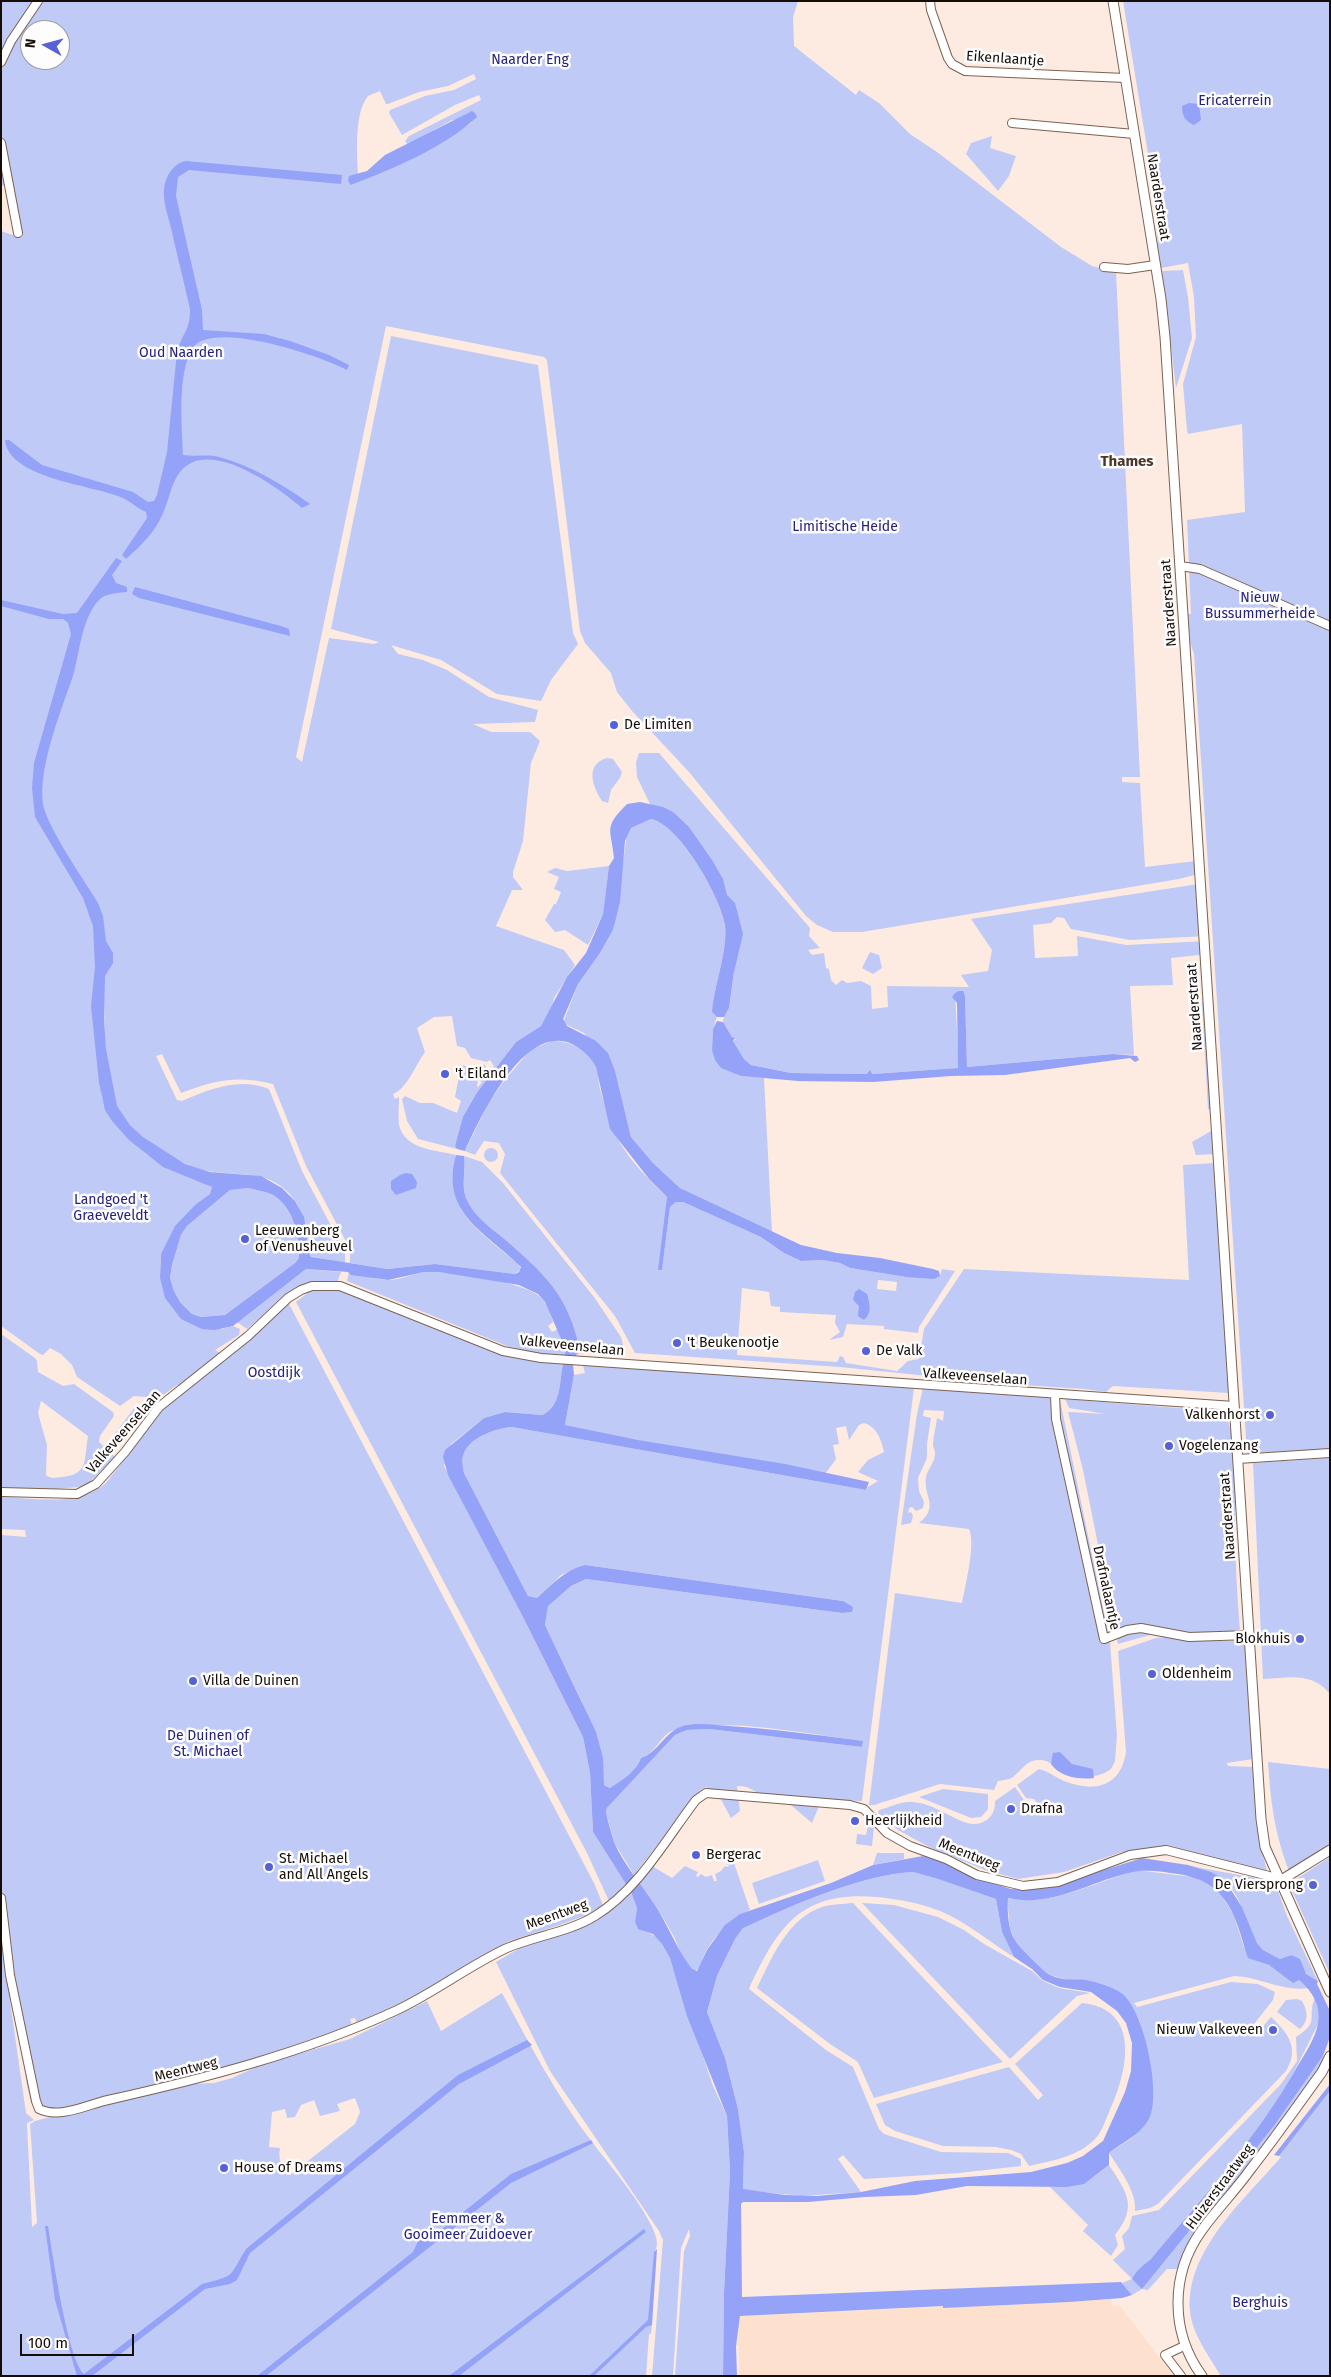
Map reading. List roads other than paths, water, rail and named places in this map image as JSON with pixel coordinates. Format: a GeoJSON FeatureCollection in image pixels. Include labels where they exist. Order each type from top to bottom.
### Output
{"type":"FeatureCollection","features":[{"type":"Feature","properties":{"kind":"street"},"geometry":{"type":"LineString","coordinates":[[1,62],[10,41],[38,1]]}},
{"type":"Feature","properties":{"kind":"street","name":"Eikenlaantje"},"geometry":{"type":"LineString","coordinates":[[930,1],[931,10],[948,58],[952,64],[965,71],[1125,78]]}},
{"type":"Feature","properties":{"kind":"street","name":"Naarderstraat"},"geometry":{"type":"LineString","coordinates":[[1113,1],[1165,337],[1261,1819],[1265,1847],[1277,1878]]}},
{"type":"Feature","properties":{"kind":"street"},"geometry":{"type":"LineString","coordinates":[[1012,123],[1134,134]]}},
{"type":"Feature","properties":{"kind":"street"},"geometry":{"type":"LineString","coordinates":[[1,143],[18,233]]}},
{"type":"Feature","properties":{"kind":"street"},"geometry":{"type":"LineString","coordinates":[[1104,267],[1128,269],[1155,266]]}},
{"type":"Feature","properties":{"kind":"street"},"geometry":{"type":"LineString","coordinates":[[1180,566],[1200,569],[1330,626]]}},
{"type":"Feature","properties":{"kind":"street","name":"Valkeveenselaan"},"geometry":{"type":"LineString","coordinates":[[1,1492],[77,1494],[96,1484],[125,1452],[158,1407],[248,1336],[288,1298],[300,1290],[312,1286],[340,1286],[503,1351],[556,1360],[1234,1406]]}},
{"type":"Feature","properties":{"kind":"street","name":"Drafnalaantje"},"geometry":{"type":"LineString","coordinates":[[1055,1395],[1056,1419],[1104,1639],[1127,1630],[1141,1628],[1189,1637],[1250,1635]]}},
{"type":"Feature","properties":{"kind":"street"},"geometry":{"type":"LineString","coordinates":[[1238,1459],[1330,1453]]}},
{"type":"Feature","properties":{"kind":"street","name":"Meentweg"},"geometry":{"type":"LineString","coordinates":[[1,1898],[10,1975],[36,2101],[39,2109],[49,2114],[85,2108],[106,2100],[220,2075],[356,2028],[398,2010],[505,1949],[594,1916],[626,1891],[696,1800],[706,1793],[714,1792],[771,1800],[850,1805],[864,1809],[887,1833],[910,1846],[946,1859],[977,1874],[1023,1886],[1058,1882],[1130,1854],[1166,1850],[1277,1878]]}},
{"type":"Feature","properties":{"kind":"street"},"geometry":{"type":"LineString","coordinates":[[1277,1878],[1283,1879],[1330,1850]]}},
{"type":"Feature","properties":{"kind":"street"},"geometry":{"type":"LineString","coordinates":[[1277,1878],[1330,1992]]}},
{"type":"Feature","properties":{"kind":"street","name":"Huizerstraatweg"},"geometry":{"type":"LineString","coordinates":[[1202,2376],[1184,2346],[1178,2320],[1177,2298],[1181,2274],[1196,2239],[1250,2171],[1322,2072],[1330,2056]]}},
{"type":"Feature","properties":{"kind":"street"},"geometry":{"type":"LineString","coordinates":[[1182,2376],[1165,2355],[1184,2346]]}},
{"type":"Feature","properties":{"kind":"water"},"geometry":{"type":"Polygon","coordinates":[[[1189,103],[1199,104],[1201,120],[1194,125],[1186,120],[1183,113],[1182,106],[1189,103]]]}},
{"type":"Feature","properties":{"kind":"water"},"geometry":{"type":"Polygon","coordinates":[[[472,111],[477,117],[449,139],[417,157],[351,185],[348,181],[349,176],[367,171],[385,155],[472,111]]]}},
{"type":"Feature","properties":{"kind":"water"},"geometry":{"type":"Polygon","coordinates":[[[181,162],[342,175],[341,184],[189,170],[178,177],[176,196],[202,310],[203,330],[264,334],[329,355],[349,365],[347,370],[315,356],[242,338],[220,337],[203,340],[192,349],[187,360],[182,386],[183,455],[215,456],[243,465],[289,489],[310,504],[302,508],[277,488],[225,462],[208,459],[192,462],[177,476],[162,516],[154,529],[144,542],[126,559],[122,555],[147,518],[146,512],[119,496],[51,478],[34,471],[20,463],[9,453],[5,440],[9,440],[42,465],[133,492],[148,502],[154,501],[167,452],[177,352],[190,317],[190,309],[166,209],[164,190],[170,171],[181,162]]]}},
{"type":"Feature","properties":{"kind":"water"},"geometry":{"type":"Polygon","coordinates":[[[116,558],[122,561],[112,575],[116,583],[127,587],[127,592],[111,594],[101,598],[92,609],[84,627],[73,676],[47,756],[42,789],[43,804],[51,826],[98,903],[103,916],[106,941],[113,953],[113,963],[105,976],[104,1018],[106,1049],[117,1106],[130,1125],[143,1137],[185,1164],[210,1172],[261,1176],[282,1188],[295,1201],[304,1217],[310,1256],[312,1257],[387,1269],[435,1264],[515,1274],[519,1272],[521,1267],[469,1220],[460,1207],[454,1192],[452,1175],[456,1155],[464,1156],[465,1193],[472,1209],[542,1274],[562,1300],[575,1331],[580,1351],[571,1360],[563,1360],[566,1350],[545,1302],[538,1294],[519,1285],[439,1272],[424,1272],[388,1280],[351,1275],[348,1272],[306,1269],[233,1326],[215,1330],[202,1329],[181,1319],[165,1298],[160,1278],[161,1254],[175,1226],[196,1204],[210,1194],[212,1187],[163,1167],[129,1140],[105,1110],[99,1083],[91,1006],[95,967],[93,926],[83,898],[35,817],[32,788],[34,763],[71,634],[68,623],[63,619],[49,619],[1,606],[1,600],[63,614],[77,613],[116,558]],[[248,1188],[230,1190],[187,1226],[181,1235],[170,1278],[180,1302],[192,1314],[201,1317],[225,1315],[295,1263],[299,1258],[294,1222],[285,1206],[271,1194],[248,1188]]]}},
{"type":"Feature","properties":{"kind":"water"},"geometry":{"type":"Polygon","coordinates":[[[135,587],[281,626],[289,629],[290,636],[139,598],[132,594],[135,587]]]}},
{"type":"Feature","properties":{"kind":"water"},"geometry":{"type":"Polygon","coordinates":[[[640,802],[663,807],[673,812],[689,827],[723,879],[727,895],[735,903],[743,934],[734,972],[729,1008],[724,1017],[717,1017],[712,1012],[725,946],[725,925],[716,898],[686,848],[662,824],[651,819],[631,828],[625,841],[620,902],[613,930],[600,953],[578,984],[563,1019],[567,1026],[596,1041],[608,1053],[615,1071],[631,1137],[653,1163],[680,1188],[801,1245],[933,1269],[939,1271],[940,1276],[934,1279],[906,1277],[850,1268],[840,1263],[823,1260],[801,1261],[784,1253],[761,1237],[683,1202],[676,1202],[670,1207],[662,1270],[658,1270],[667,1197],[649,1179],[610,1129],[596,1067],[586,1054],[572,1044],[554,1041],[537,1047],[521,1059],[493,1097],[465,1151],[457,1149],[455,1146],[463,1117],[478,1091],[516,1042],[541,1026],[567,977],[586,953],[603,914],[609,866],[614,858],[610,829],[614,818],[627,804],[640,802]]]}},
{"type":"Feature","properties":{"kind":"water"},"geometry":{"type":"Polygon","coordinates":[[[959,991],[963,991],[965,996],[967,1067],[1113,1054],[1137,1056],[1139,1060],[1135,1062],[1130,1058],[1005,1075],[951,1076],[873,1082],[798,1081],[741,1076],[721,1068],[715,1060],[712,1050],[713,1029],[717,1021],[723,1022],[732,1037],[735,1038],[733,1041],[744,1059],[751,1065],[791,1073],[867,1074],[870,1070],[872,1074],[958,1068],[957,1003],[952,997],[959,991]]]}},
{"type":"Feature","properties":{"kind":"water"},"geometry":{"type":"Polygon","coordinates":[[[406,1173],[412,1174],[417,1182],[416,1188],[396,1195],[391,1189],[391,1181],[406,1173]]]}},
{"type":"Feature","properties":{"kind":"water"},"geometry":{"type":"Polygon","coordinates":[[[859,1289],[867,1294],[869,1301],[870,1308],[864,1320],[858,1316],[859,1306],[853,1300],[855,1292],[859,1289]]]}},
{"type":"Feature","properties":{"kind":"water"},"geometry":{"type":"Polygon","coordinates":[[[563,1364],[573,1364],[574,1375],[565,1425],[638,1440],[785,1464],[869,1482],[866,1490],[512,1427],[492,1431],[478,1438],[467,1447],[463,1455],[464,1473],[528,1596],[537,1598],[565,1574],[585,1565],[843,1601],[853,1607],[852,1612],[842,1613],[586,1579],[571,1586],[548,1606],[545,1625],[596,1732],[603,1758],[604,1785],[610,1788],[628,1775],[641,1758],[652,1752],[671,1732],[688,1725],[706,1724],[763,1729],[863,1741],[862,1747],[709,1729],[687,1730],[675,1735],[607,1808],[606,1812],[618,1851],[658,1910],[678,1948],[692,1969],[697,1971],[707,1950],[725,1925],[740,1914],[831,1883],[873,1865],[923,1856],[938,1860],[989,1882],[1011,1889],[1030,1889],[1047,1888],[1142,1858],[1188,1865],[1211,1872],[1224,1879],[1242,1907],[1257,1943],[1263,1950],[1280,1959],[1291,1955],[1300,1959],[1306,1974],[1318,1981],[1317,1984],[1330,2011],[1330,2037],[1323,2056],[1274,2126],[1142,2289],[1132,2279],[1247,2143],[1281,2093],[1309,2046],[1317,2029],[1319,2016],[1317,2004],[1308,1989],[1299,1980],[1293,1983],[1269,1965],[1248,1958],[1234,1915],[1219,1893],[1195,1878],[1150,1871],[1138,1871],[1117,1876],[1056,1897],[1025,1900],[1008,1898],[1009,1920],[1013,1937],[1021,1948],[1048,1974],[1061,1979],[1086,1980],[1114,1989],[1121,1993],[1129,2002],[1137,2016],[1152,2073],[1152,2107],[1146,2124],[1131,2138],[1109,2153],[1109,2165],[1084,2184],[1067,2187],[967,2186],[916,2195],[808,2202],[743,2202],[741,2204],[742,2297],[1121,2282],[1132,2295],[1122,2298],[1069,2302],[740,2316],[736,2346],[737,2376],[723,2376],[724,2293],[730,2172],[727,2116],[687,2016],[670,1958],[662,1944],[653,1934],[638,1929],[635,1922],[637,1908],[631,1892],[593,1832],[590,1773],[583,1737],[523,1617],[448,1475],[443,1457],[445,1450],[484,1418],[505,1412],[542,1415],[548,1411],[556,1400],[563,1364]],[[913,1872],[873,1878],[851,1884],[807,1900],[743,1928],[735,1939],[717,1976],[707,2012],[725,2058],[738,2109],[744,2152],[743,2189],[785,2195],[817,2196],[861,2192],[915,2181],[1031,2172],[1067,2163],[1083,2156],[1103,2141],[1125,2092],[1131,2071],[1132,2043],[1126,2023],[1117,2011],[1091,1992],[1060,1987],[1043,1980],[1032,1969],[1014,1957],[1002,1932],[996,1899],[913,1872]]]}},
{"type":"Feature","properties":{"kind":"water"},"geometry":{"type":"Polygon","coordinates":[[[1060,1752],[1072,1764],[1093,1769],[1094,1778],[1070,1777],[1059,1772],[1051,1764],[1053,1753],[1060,1752]]]}},
{"type":"Feature","properties":{"kind":"water"},"geometry":{"type":"Polygon","coordinates":[[[527,2040],[532,2045],[459,2084],[250,2253],[237,2280],[230,2284],[205,2289],[92,2376],[77,2376],[55,2300],[45,2226],[48,2226],[57,2280],[72,2349],[78,2365],[84,2374],[202,2284],[227,2277],[246,2249],[458,2075],[527,2040]]]}},
{"type":"Feature","properties":{"kind":"water"},"geometry":{"type":"Polygon","coordinates":[[[1330,2084],[1330,2091],[1279,2156],[1274,2155],[1330,2084]]]}},
{"type":"Feature","properties":{"kind":"water"},"geometry":{"type":"Polygon","coordinates":[[[591,2140],[593,2143],[511,2183],[266,2376],[257,2376],[413,2252],[419,2239],[432,2237],[511,2174],[591,2140]]]}},
{"type":"Feature","properties":{"kind":"water"},"geometry":{"type":"Polygon","coordinates":[[[644,2229],[646,2232],[459,2376],[449,2376],[644,2229]]]}},
{"type":"Feature","properties":{"kind":"water"},"geometry":{"type":"Polygon","coordinates":[[[657,2249],[652,2325],[646,2327],[594,2376],[589,2376],[648,2320],[654,2252],[657,2249]]]}},
{"type":"Feature","properties":{"kind":"place","name":"De Limiten"},"geometry":{"type":"Point","coordinates":[614,725]}},
{"type":"Feature","properties":{"kind":"place","name":"'t Eiland"},"geometry":{"type":"Point","coordinates":[445,1074]}},
{"type":"Feature","properties":{"kind":"place","name":"Leeuwenberg of Venusheuvel"},"geometry":{"type":"Point","coordinates":[245,1239]}},
{"type":"Feature","properties":{"kind":"place","name":"'t Beukenootje"},"geometry":{"type":"Point","coordinates":[677,1343]}},
{"type":"Feature","properties":{"kind":"place","name":"De Valk"},"geometry":{"type":"Point","coordinates":[866,1351]}},
{"type":"Feature","properties":{"kind":"place","name":"Valkenhorst"},"geometry":{"type":"Point","coordinates":[1270,1415]}},
{"type":"Feature","properties":{"kind":"place","name":"Vogelenzang"},"geometry":{"type":"Point","coordinates":[1169,1446]}},
{"type":"Feature","properties":{"kind":"place","name":"Blokhuis"},"geometry":{"type":"Point","coordinates":[1300,1639]}},
{"type":"Feature","properties":{"kind":"place","name":"Oldenheim"},"geometry":{"type":"Point","coordinates":[1152,1674]}},
{"type":"Feature","properties":{"kind":"place","name":"Villa de Duinen"},"geometry":{"type":"Point","coordinates":[193,1681]}},
{"type":"Feature","properties":{"kind":"place","name":"Drafna"},"geometry":{"type":"Point","coordinates":[1011,1809]}},
{"type":"Feature","properties":{"kind":"place","name":"Heerlijkheid"},"geometry":{"type":"Point","coordinates":[855,1821]}},
{"type":"Feature","properties":{"kind":"place","name":"Bergerac"},"geometry":{"type":"Point","coordinates":[696,1855]}},
{"type":"Feature","properties":{"kind":"place","name":"St. Michael and All Angels"},"geometry":{"type":"Point","coordinates":[269,1867]}},
{"type":"Feature","properties":{"kind":"place","name":"De Viersprong"},"geometry":{"type":"Point","coordinates":[1313,1885]}},
{"type":"Feature","properties":{"kind":"place","name":"Nieuw Valkeveen"},"geometry":{"type":"Point","coordinates":[1273,2030]}},
{"type":"Feature","properties":{"kind":"place","name":"House of Dreams"},"geometry":{"type":"Point","coordinates":[224,2168]}},
{"type":"Feature","properties":{"kind":"district","name":"Thames"},"geometry":{"type":"Point","coordinates":[1127,462]}},
{"type":"Feature","properties":{"kind":"park label","name":"Naarder Eng"},"geometry":{"type":"Point","coordinates":[530,60]}},
{"type":"Feature","properties":{"kind":"park label","name":"Ericaterrein"},"geometry":{"type":"Point","coordinates":[1235,101]}},
{"type":"Feature","properties":{"kind":"park label","name":"Oud Naarden"},"geometry":{"type":"Point","coordinates":[181,353]}},
{"type":"Feature","properties":{"kind":"park label","name":"Limitische Heide"},"geometry":{"type":"Point","coordinates":[845,527]}},
{"type":"Feature","properties":{"kind":"park label","name":"Nieuw Bussummerheide"},"geometry":{"type":"Point","coordinates":[1260,606]}},
{"type":"Feature","properties":{"kind":"park label","name":"Landgoed 't Graeveveldt"},"geometry":{"type":"Point","coordinates":[111,1208]}},
{"type":"Feature","properties":{"kind":"park label","name":"Oostdijk"},"geometry":{"type":"Point","coordinates":[274,1373]}},
{"type":"Feature","properties":{"kind":"park label","name":"De Duinen of St. Michael"},"geometry":{"type":"Point","coordinates":[208,1744]}},
{"type":"Feature","properties":{"kind":"park label","name":"Eemmeer & Gooimeer Zuidoever"},"geometry":{"type":"Point","coordinates":[468,2228]}},
{"type":"Feature","properties":{"kind":"park label","name":"Berghuis"},"geometry":{"type":"Point","coordinates":[1260,2303]}}]}
